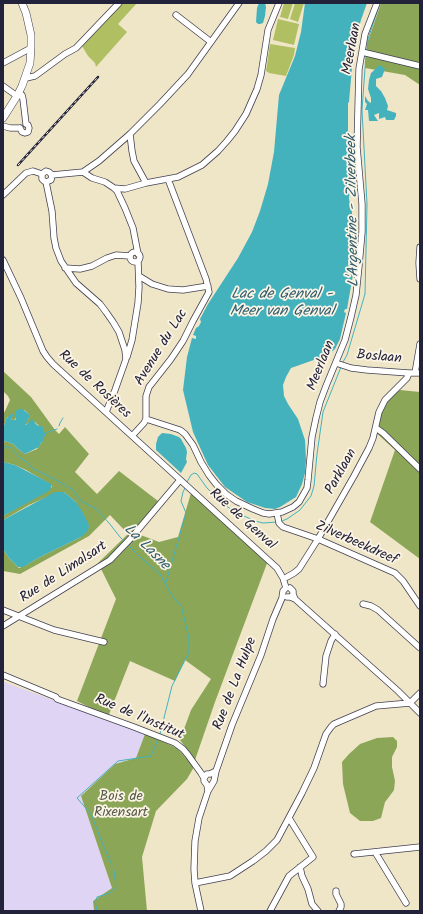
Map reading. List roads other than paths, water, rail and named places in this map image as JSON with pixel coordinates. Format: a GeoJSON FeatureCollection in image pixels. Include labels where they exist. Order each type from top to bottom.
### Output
{"type":"FeatureCollection","features":[{"type":"Feature","properties":{"kind":"main road"},"geometry":{"type":"LineString","coordinates":[[3,118],[18,95],[26,78],[30,63],[31,35],[22,3]]}},
{"type":"Feature","properties":{"kind":"street"},"geometry":{"type":"LineString","coordinates":[[26,78],[35,76],[65,54],[76,48],[119,3]]}},
{"type":"Feature","properties":{"kind":"street"},"geometry":{"type":"LineString","coordinates":[[3,195],[26,173],[33,171],[42,174],[46,171],[52,175],[83,172],[103,158],[130,134],[188,74],[240,3]]}},
{"type":"Feature","properties":{"kind":"street"},"geometry":{"type":"LineString","coordinates":[[114,188],[125,189],[178,177],[198,167],[210,158],[236,131],[254,96],[261,75],[268,30],[279,3]]}},
{"type":"Feature","properties":{"kind":"street","name":"Meerlaan"},"geometry":{"type":"LineString","coordinates":[[278,518],[282,512],[293,507],[298,502],[304,495],[307,488],[312,437],[316,418],[322,397],[340,365],[356,295],[360,266],[362,232],[362,204],[357,146],[358,83],[364,53],[365,34],[377,3]]}},
{"type":"Feature","properties":{"kind":"street"},"geometry":{"type":"LineString","coordinates":[[176,15],[211,42]]}},
{"type":"Feature","properties":{"kind":"street"},"geometry":{"type":"LineString","coordinates":[[3,63],[31,48]]}},
{"type":"Feature","properties":{"kind":"street"},"geometry":{"type":"LineString","coordinates":[[364,53],[420,66]]}},
{"type":"Feature","properties":{"kind":"street"},"geometry":{"type":"LineString","coordinates":[[3,86],[18,95],[22,95],[26,124],[22,124],[20,128],[3,126]]}},
{"type":"Feature","properties":{"kind":"street"},"geometry":{"type":"LineString","coordinates":[[130,134],[134,161],[144,184]]}},
{"type":"Feature","properties":{"kind":"street"},"geometry":{"type":"LineString","coordinates":[[83,172],[92,178],[105,182],[117,191],[133,228],[136,242],[133,257],[138,268],[139,276],[138,304],[135,323],[132,340],[126,359],[106,412]]}},
{"type":"Feature","properties":{"kind":"street"},"geometry":{"type":"LineString","coordinates":[[42,174],[42,179],[46,182],[52,211],[56,248],[65,268],[76,284],[100,304],[113,322],[122,341],[126,359]]}},
{"type":"Feature","properties":{"kind":"street"},"geometry":{"type":"LineString","coordinates":[[46,182],[51,180],[52,175]]}},
{"type":"Feature","properties":{"kind":"street"},"geometry":{"type":"LineString","coordinates":[[139,276],[152,284],[168,289],[183,290],[208,286],[168,180]]}},
{"type":"Feature","properties":{"kind":"street"},"geometry":{"type":"LineString","coordinates":[[420,247],[420,279]]}},
{"type":"Feature","properties":{"kind":"street"},"geometry":{"type":"LineString","coordinates":[[65,268],[80,269],[92,266],[116,255],[133,257]]}},
{"type":"Feature","properties":{"kind":"street","name":"Rue de Rosières"},"geometry":{"type":"LineString","coordinates":[[3,260],[46,357],[186,485]]}},
{"type":"Feature","properties":{"kind":"street","name":"Avenue du Lac"},"geometry":{"type":"LineString","coordinates":[[146,419],[146,396],[149,387],[183,341],[209,292],[208,286]]}},
{"type":"Feature","properties":{"kind":"street","name":"Parklaan"},"geometry":{"type":"LineString","coordinates":[[287,577],[299,569],[318,539],[363,459],[373,438],[379,412],[385,400],[414,373],[420,344]]}},
{"type":"Feature","properties":{"kind":"street","name":"Boslaan"},"geometry":{"type":"LineString","coordinates":[[340,365],[367,370],[414,373]]}},
{"type":"Feature","properties":{"kind":"street"},"geometry":{"type":"LineString","coordinates":[[132,436],[146,419],[180,430],[193,445],[209,475],[226,494],[236,501],[253,509],[278,518]]}},
{"type":"Feature","properties":{"kind":"street"},"geometry":{"type":"LineString","coordinates":[[376,428],[420,469]]}},
{"type":"Feature","properties":{"kind":"street","name":"Rue de Limalsart"},"geometry":{"type":"LineString","coordinates":[[3,626],[110,560],[132,537],[180,480]]}},
{"type":"Feature","properties":{"kind":"street","name":"Rue de Genval"},"geometry":{"type":"LineString","coordinates":[[186,485],[287,577]]}},
{"type":"Feature","properties":{"kind":"street","name":"Zilverbeekdreef"},"geometry":{"type":"LineString","coordinates":[[278,518],[283,527],[318,539],[395,573],[403,581],[420,606]]}},
{"type":"Feature","properties":{"kind":"street","name":"Rue de Genval"},"geometry":{"type":"LineString","coordinates":[[281,572],[289,594]]}},
{"type":"Feature","properties":{"kind":"street"},"geometry":{"type":"LineString","coordinates":[[287,577],[289,594],[420,712]]}},
{"type":"Feature","properties":{"kind":"street","name":"Rue de La Hulpe"},"geometry":{"type":"LineString","coordinates":[[209,785],[214,781],[209,775],[232,725],[261,655],[273,619],[279,606],[289,594]]}},
{"type":"Feature","properties":{"kind":"street"},"geometry":{"type":"LineString","coordinates":[[363,604],[378,610],[420,648]]}},
{"type":"Feature","properties":{"kind":"street"},"geometry":{"type":"LineString","coordinates":[[3,610],[54,630],[104,642]]}},
{"type":"Feature","properties":{"kind":"street"},"geometry":{"type":"LineString","coordinates":[[323,684],[326,656],[330,641],[334,634]]}},
{"type":"Feature","properties":{"kind":"street","name":"Rue de l'Institut"},"geometry":{"type":"LineString","coordinates":[[3,676],[42,691],[58,699],[175,743],[183,749],[192,762],[209,775],[204,781],[209,785]]}},
{"type":"Feature","properties":{"kind":"street"},"geometry":{"type":"LineString","coordinates":[[195,883],[226,878],[266,852],[273,845],[289,818],[314,768],[326,734],[334,724],[376,706],[410,703],[420,693]]}},
{"type":"Feature","properties":{"kind":"street"},"geometry":{"type":"LineString","coordinates":[[201,911],[195,883],[195,841],[199,818],[209,785]]}},
{"type":"Feature","properties":{"kind":"street"},"geometry":{"type":"LineString","coordinates":[[270,911],[289,876],[313,857],[289,818]]}},
{"type":"Feature","properties":{"kind":"street"},"geometry":{"type":"LineString","coordinates":[[354,854],[419,849]]}},
{"type":"Feature","properties":{"kind":"street"},"geometry":{"type":"LineString","coordinates":[[375,852],[406,903]]}},
{"type":"Feature","properties":{"kind":"street"},"geometry":{"type":"LineString","coordinates":[[300,867],[312,904],[318,911]]}},
{"type":"Feature","properties":{"kind":"street"},"geometry":{"type":"LineString","coordinates":[[336,891],[341,904],[339,911]]}},
{"type":"Feature","properties":{"kind":"water"},"geometry":{"type":"Polygon","coordinates":[[[259,3],[265,3],[266,7],[263,23],[258,24],[256,22],[259,3]]]}},
{"type":"Feature","properties":{"kind":"water","name":"Lac de Genval - Meer van Genval"},"geometry":{"type":"Polygon","coordinates":[[[305,3],[367,3],[354,44],[348,103],[348,131],[350,134],[351,169],[349,199],[352,211],[355,245],[354,269],[347,309],[345,309],[344,312],[346,313],[340,339],[335,349],[328,355],[291,368],[283,385],[284,396],[298,419],[305,440],[306,460],[305,473],[296,497],[275,509],[265,508],[247,502],[225,487],[208,465],[193,432],[183,390],[187,357],[192,338],[196,339],[196,336],[193,335],[196,328],[201,322],[200,319],[208,304],[238,258],[252,232],[260,211],[268,184],[274,152],[279,95],[295,56],[301,32],[305,3]]]}},
{"type":"Feature","properties":{"kind":"water"},"geometry":{"type":"Polygon","coordinates":[[[380,65],[385,69],[382,77],[376,79],[376,86],[385,98],[388,106],[387,110],[396,113],[396,116],[394,120],[386,120],[385,117],[379,119],[379,113],[374,115],[378,121],[369,121],[368,110],[365,110],[367,104],[365,102],[365,96],[371,103],[368,89],[369,80],[371,73],[380,65]]]}},
{"type":"Feature","properties":{"kind":"water"},"geometry":{"type":"Polygon","coordinates":[[[22,409],[29,414],[29,418],[25,425],[32,419],[37,425],[43,427],[46,435],[39,447],[25,454],[13,444],[3,441],[3,427],[6,419],[13,414],[11,419],[15,420],[15,412],[22,409]]]}},
{"type":"Feature","properties":{"kind":"water"},"geometry":{"type":"Polygon","coordinates":[[[162,433],[179,437],[186,448],[187,462],[181,473],[156,450],[158,437],[162,433]]]}},
{"type":"Feature","properties":{"kind":"water"},"geometry":{"type":"Polygon","coordinates":[[[3,462],[15,465],[40,478],[51,484],[51,488],[49,491],[3,516],[3,462]]]}},
{"type":"Feature","properties":{"kind":"water"},"geometry":{"type":"Polygon","coordinates":[[[55,492],[64,492],[76,502],[89,525],[88,531],[81,537],[23,567],[18,567],[3,549],[3,520],[55,492]]]}},
{"type":"Feature","properties":{"kind":"waterway","name":"L'Argentine - Zilverbeek"},"geometry":{"type":"LineString","coordinates":[[367,50],[368,39],[380,3]]}},
{"type":"Feature","properties":{"kind":"waterway","name":"L'Argentine - Zilverbeek"},"geometry":{"type":"LineString","coordinates":[[343,362],[347,355],[365,294],[367,204],[362,110],[366,55]]}},
{"type":"Feature","properties":{"kind":"waterway","name":"L'Argentine - Zilverbeek"},"geometry":{"type":"LineString","coordinates":[[282,521],[300,510],[311,496],[314,486],[323,412],[341,367]]}},
{"type":"Feature","properties":{"kind":"waterway"},"geometry":{"type":"LineString","coordinates":[[59,426],[63,418]]}},
{"type":"Feature","properties":{"kind":"waterway"},"geometry":{"type":"LineString","coordinates":[[45,433],[57,429]]}},
{"type":"Feature","properties":{"kind":"waterway","name":"La Lasne"},"geometry":{"type":"LineString","coordinates":[[3,449],[10,447],[32,468],[73,490],[81,501],[96,509],[125,542]]}},
{"type":"Feature","properties":{"kind":"waterway","name":"L'Argentine - Zilverbeek"},"geometry":{"type":"LineString","coordinates":[[187,482],[191,475],[194,473],[197,474],[207,488],[233,511],[255,521],[263,523],[277,522]]}},
{"type":"Feature","properties":{"kind":"waterway","name":"L'Argentine - Zilverbeek"},"geometry":{"type":"LineString","coordinates":[[166,582],[186,513],[181,501],[185,488]]}},
{"type":"Feature","properties":{"kind":"waterway","name":"La Lasne"},"geometry":{"type":"LineString","coordinates":[[127,544],[160,574],[174,599],[181,605],[189,638],[189,652],[172,686],[160,734]]}},
{"type":"Feature","properties":{"kind":"waterway","name":"La Lasne"},"geometry":{"type":"LineString","coordinates":[[112,865],[91,814],[77,798],[118,761],[151,756],[158,739]]}},
{"type":"Feature","properties":{"kind":"waterway","name":"La Lasne"},"geometry":{"type":"LineString","coordinates":[[97,911],[95,902],[97,897],[110,893],[116,887],[114,870]]}},
{"type":"Feature","properties":{"kind":"railway"},"geometry":{"type":"LineString","coordinates":[[18,165],[98,77]]}},
{"type":"Feature","properties":{"kind":"park label","name":"Bois de Rixensart"},"geometry":{"type":"Point","coordinates":[121,806]}}]}
